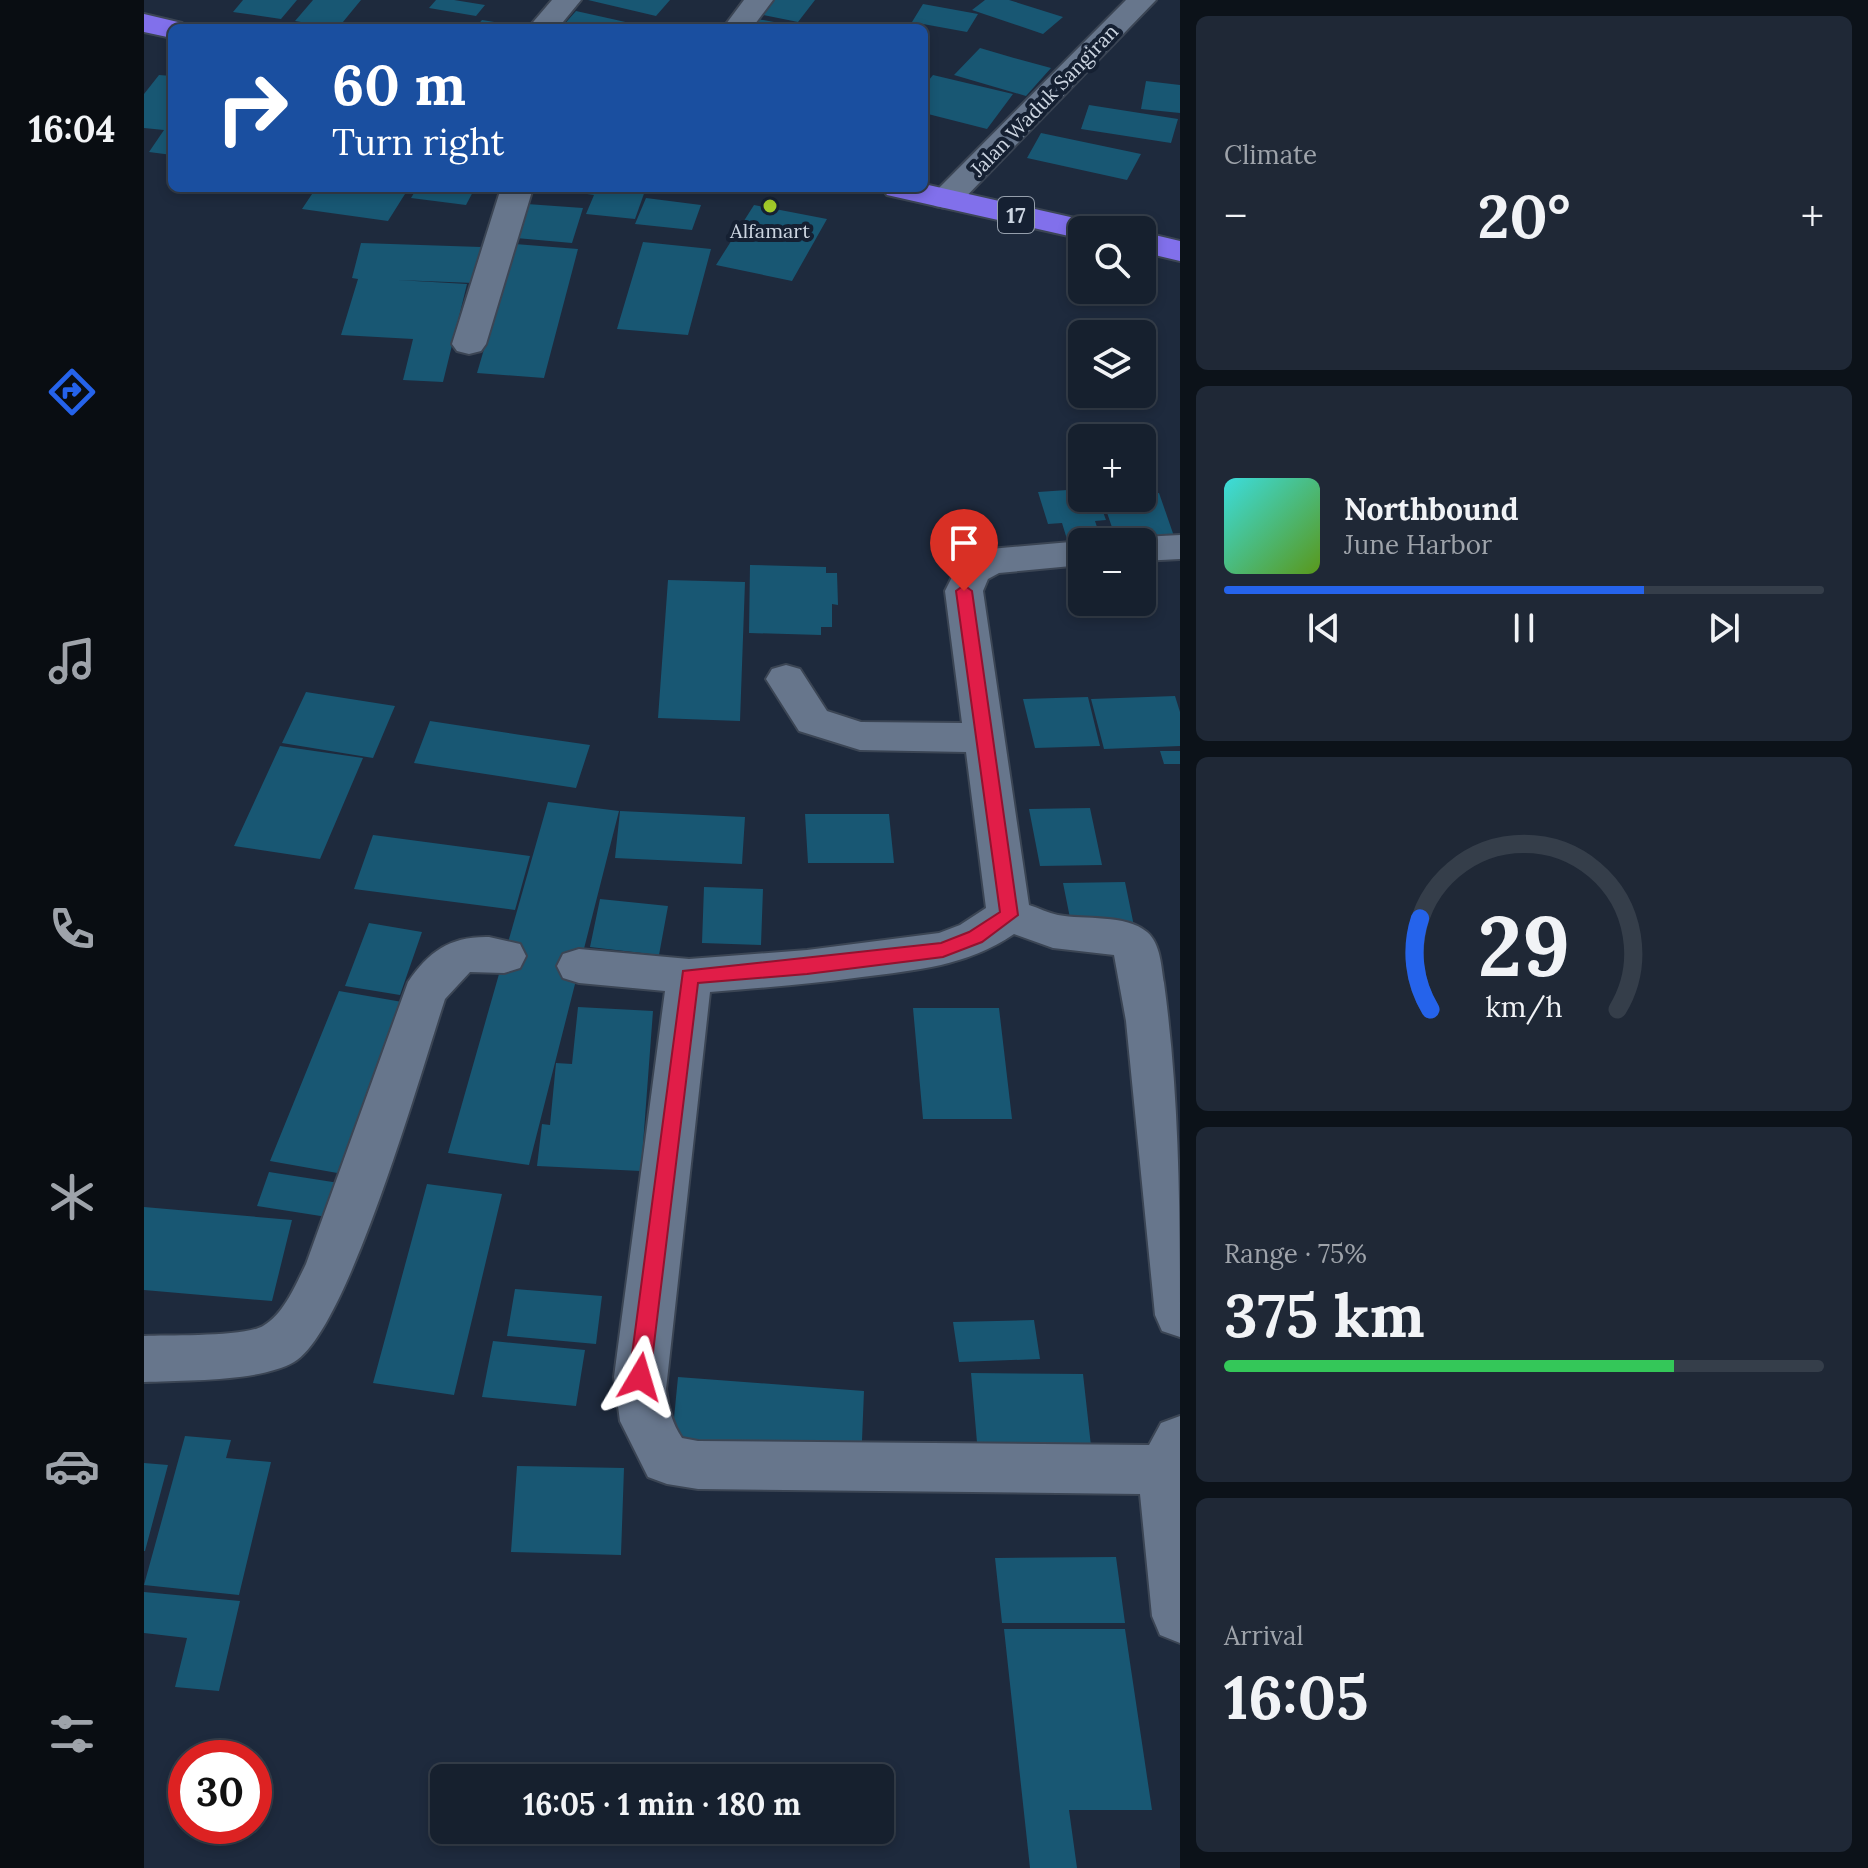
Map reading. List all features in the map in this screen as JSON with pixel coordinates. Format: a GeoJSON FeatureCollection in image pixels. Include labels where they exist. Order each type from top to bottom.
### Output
{"type":"FeatureCollection","features":[{"type":"Feature","properties":{"kind":"highway"},"geometry":{"type":"LineString","coordinates":[[144,23],[168,28]]}},
{"type":"Feature","properties":{"kind":"highway","name":"17"},"geometry":{"type":"LineString","coordinates":[[915,192],[1068,226]]}},
{"type":"Feature","properties":{"kind":"highway"},"geometry":{"type":"LineString","coordinates":[[1156,245],[1180,251]]}},
{"type":"Feature","properties":{"kind":"street"},"geometry":{"type":"LineString","coordinates":[[546,24],[567,0]]}},
{"type":"Feature","properties":{"kind":"street"},"geometry":{"type":"LineString","coordinates":[[740,24],[759,0]]}},
{"type":"Feature","properties":{"kind":"street","name":"Jalan Waduk Sangiran"},"geometry":{"type":"LineString","coordinates":[[946,199],[1142,0]]}},
{"type":"Feature","properties":{"kind":"street"},"geometry":{"type":"LineString","coordinates":[[469,344],[516,192]]}},
{"type":"Feature","properties":{"kind":"street"},"geometry":{"type":"LineString","coordinates":[[1156,548],[1180,547]]}},
{"type":"Feature","properties":{"kind":"street"},"geometry":{"type":"LineString","coordinates":[[1009,915],[964,591],[972,572],[990,561],[1068,554]]}},
{"type":"Feature","properties":{"kind":"street"},"geometry":{"type":"LineString","coordinates":[[786,679],[813,721],[860,736],[984,738]]}},
{"type":"Feature","properties":{"kind":"street"},"geometry":{"type":"LineString","coordinates":[[579,966],[689,976],[807,967],[943,950],[976,937],[1009,915]]}},
{"type":"Feature","properties":{"kind":"street"},"geometry":{"type":"LineString","coordinates":[[1009,915],[1053,931],[1126,940],[1135,947],[1149,1021],[1180,1315]]}},
{"type":"Feature","properties":{"kind":"street"},"geometry":{"type":"LineString","coordinates":[[144,1359],[237,1354],[278,1345],[307,1313],[330,1266],[424,994],[439,971],[457,956],[475,952],[504,956]]}},
{"type":"Feature","properties":{"kind":"street"},"geometry":{"type":"LineString","coordinates":[[689,976],[640,1377],[640,1406],[650,1437],[667,1460],[698,1465],[1172,1455],[1180,1616]]}},
{"type":"Feature","properties":{"kind":"building"},"geometry":{"type":"Polygon","coordinates":[[[243,0],[297,0],[281,19],[233,12],[243,0]]]}},
{"type":"Feature","properties":{"kind":"building"},"geometry":{"type":"Polygon","coordinates":[[[313,0],[361,0],[341,24],[295,21],[313,0]]]}},
{"type":"Feature","properties":{"kind":"building"},"geometry":{"type":"Polygon","coordinates":[[[436,0],[485,5],[476,16],[429,8],[436,0]]]}},
{"type":"Feature","properties":{"kind":"building"},"geometry":{"type":"Polygon","coordinates":[[[588,0],[670,0],[656,16],[588,0]]]}},
{"type":"Feature","properties":{"kind":"building"},"geometry":{"type":"Polygon","coordinates":[[[765,0],[815,0],[798,22],[754,13],[765,0]]]}},
{"type":"Feature","properties":{"kind":"building"},"geometry":{"type":"Polygon","coordinates":[[[985,0],[1009,0],[1063,17],[1043,34],[972,10],[985,0]]]}},
{"type":"Feature","properties":{"kind":"building"},"geometry":{"type":"Polygon","coordinates":[[[923,4],[978,14],[967,32],[912,22],[923,4]]]}},
{"type":"Feature","properties":{"kind":"building"},"geometry":{"type":"Polygon","coordinates":[[[576,11],[634,24],[565,24],[576,11]]]}},
{"type":"Feature","properties":{"kind":"building"},"geometry":{"type":"Polygon","coordinates":[[[752,18],[785,24],[748,24],[752,18]]]}},
{"type":"Feature","properties":{"kind":"building"},"geometry":{"type":"Polygon","coordinates":[[[482,20],[507,24],[478,24],[482,20]]]}},
{"type":"Feature","properties":{"kind":"building"},"geometry":{"type":"Polygon","coordinates":[[[980,48],[1051,68],[1026,96],[954,75],[980,48]]]}},
{"type":"Feature","properties":{"kind":"building"},"geometry":{"type":"Polygon","coordinates":[[[159,75],[168,76],[168,154],[149,152],[164,130],[144,128],[144,94],[159,75]]]}},
{"type":"Feature","properties":{"kind":"building"},"geometry":{"type":"Polygon","coordinates":[[[933,75],[1013,94],[987,129],[928,114],[928,81],[933,75]]]}},
{"type":"Feature","properties":{"kind":"building"},"geometry":{"type":"Polygon","coordinates":[[[1146,81],[1180,85],[1180,113],[1141,109],[1146,81]]]}},
{"type":"Feature","properties":{"kind":"building"},"geometry":{"type":"Polygon","coordinates":[[[1089,105],[1178,119],[1171,143],[1081,129],[1089,105]]]}},
{"type":"Feature","properties":{"kind":"building"},"geometry":{"type":"Polygon","coordinates":[[[1041,133],[1141,154],[1127,180],[1027,158],[1041,133]]]}},
{"type":"Feature","properties":{"kind":"building"},"geometry":{"type":"Polygon","coordinates":[[[313,192],[405,194],[388,221],[302,209],[313,192]]]}},
{"type":"Feature","properties":{"kind":"building"},"geometry":{"type":"Polygon","coordinates":[[[415,192],[473,192],[466,205],[411,198],[415,192]]]}},
{"type":"Feature","properties":{"kind":"building"},"geometry":{"type":"Polygon","coordinates":[[[645,192],[635,219],[586,214],[594,195],[587,194],[645,192]]]}},
{"type":"Feature","properties":{"kind":"building"},"geometry":{"type":"Polygon","coordinates":[[[646,198],[701,205],[692,230],[635,224],[646,198]]]}},
{"type":"Feature","properties":{"kind":"building"},"geometry":{"type":"Polygon","coordinates":[[[527,204],[583,208],[572,243],[516,238],[527,204]]]}},
{"type":"Feature","properties":{"kind":"building"},"geometry":{"type":"Polygon","coordinates":[[[754,205],[827,219],[792,281],[716,265],[754,205]]]}},
{"type":"Feature","properties":{"kind":"building"},"geometry":{"type":"Polygon","coordinates":[[[643,242],[711,249],[688,335],[617,329],[643,242]]]}},
{"type":"Feature","properties":{"kind":"building"},"geometry":{"type":"Polygon","coordinates":[[[361,243],[481,247],[474,283],[397,280],[467,284],[443,382],[403,380],[413,339],[341,335],[358,279],[352,278],[361,243]]]}},
{"type":"Feature","properties":{"kind":"building"},"geometry":{"type":"Polygon","coordinates":[[[515,244],[578,249],[544,378],[477,373],[515,244]]]}},
{"type":"Feature","properties":{"kind":"building"},"geometry":{"type":"Polygon","coordinates":[[[1068,490],[1068,512],[1103,512],[1106,520],[1095,521],[1097,528],[1068,528],[1068,542],[1062,523],[1048,524],[1038,492],[1068,490]]]}},
{"type":"Feature","properties":{"kind":"building"},"geometry":{"type":"Polygon","coordinates":[[[1156,493],[1159,493],[1176,542],[1156,542],[1156,528],[1112,528],[1107,512],[1156,512],[1156,493]]]}},
{"type":"Feature","properties":{"kind":"building"},"geometry":{"type":"Polygon","coordinates":[[[750,565],[826,567],[826,573],[837,573],[838,605],[832,604],[832,627],[821,627],[821,635],[749,633],[750,565]]]}},
{"type":"Feature","properties":{"kind":"building"},"geometry":{"type":"Polygon","coordinates":[[[668,580],[745,582],[740,721],[658,718],[668,580]]]}},
{"type":"Feature","properties":{"kind":"building"},"geometry":{"type":"Polygon","coordinates":[[[306,692],[395,706],[373,758],[282,743],[306,692]]]}},
{"type":"Feature","properties":{"kind":"building"},"geometry":{"type":"Polygon","coordinates":[[[1175,696],[1180,712],[1180,746],[1104,749],[1091,699],[1175,696]]]}},
{"type":"Feature","properties":{"kind":"building"},"geometry":{"type":"Polygon","coordinates":[[[1088,697],[1100,746],[1035,748],[1023,699],[1088,697]]]}},
{"type":"Feature","properties":{"kind":"building"},"geometry":{"type":"Polygon","coordinates":[[[430,721],[590,745],[576,788],[414,763],[430,721]]]}},
{"type":"Feature","properties":{"kind":"building"},"geometry":{"type":"Polygon","coordinates":[[[280,746],[363,758],[320,859],[234,846],[280,746]]]}},
{"type":"Feature","properties":{"kind":"building"},"geometry":{"type":"Polygon","coordinates":[[[1160,751],[1180,751],[1180,764],[1164,764],[1160,751]]]}},
{"type":"Feature","properties":{"kind":"building"},"geometry":{"type":"Polygon","coordinates":[[[548,802],[619,811],[529,1165],[448,1153],[548,802]]]}},
{"type":"Feature","properties":{"kind":"building"},"geometry":{"type":"Polygon","coordinates":[[[1090,808],[1102,865],[1040,866],[1029,809],[1090,808]]]}},
{"type":"Feature","properties":{"kind":"building"},"geometry":{"type":"Polygon","coordinates":[[[620,811],[745,817],[742,864],[615,858],[620,811]]]}},
{"type":"Feature","properties":{"kind":"building"},"geometry":{"type":"Polygon","coordinates":[[[805,814],[889,814],[894,863],[808,863],[805,814]]]}},
{"type":"Feature","properties":{"kind":"building"},"geometry":{"type":"Polygon","coordinates":[[[373,835],[530,856],[515,910],[354,889],[373,835]]]}},
{"type":"Feature","properties":{"kind":"building"},"geometry":{"type":"Polygon","coordinates":[[[1125,882],[1135,931],[1073,933],[1063,883],[1125,882]]]}},
{"type":"Feature","properties":{"kind":"building"},"geometry":{"type":"Polygon","coordinates":[[[704,887],[763,889],[761,945],[702,943],[704,887]]]}},
{"type":"Feature","properties":{"kind":"building"},"geometry":{"type":"Polygon","coordinates":[[[600,899],[668,906],[659,955],[590,947],[600,899]]]}},
{"type":"Feature","properties":{"kind":"building"},"geometry":{"type":"Polygon","coordinates":[[[369,923],[422,932],[400,995],[345,986],[369,923]]]}},
{"type":"Feature","properties":{"kind":"building"},"geometry":{"type":"Polygon","coordinates":[[[339,991],[408,1003],[343,1174],[270,1161],[339,991]]]}},
{"type":"Feature","properties":{"kind":"building"},"geometry":{"type":"Polygon","coordinates":[[[578,1007],[653,1011],[641,1171],[537,1166],[542,1124],[550,1125],[556,1063],[572,1064],[578,1007]]]}},
{"type":"Feature","properties":{"kind":"building"},"geometry":{"type":"Polygon","coordinates":[[[913,1008],[999,1008],[1012,1119],[923,1119],[913,1008]]]}},
{"type":"Feature","properties":{"kind":"building"},"geometry":{"type":"Polygon","coordinates":[[[269,1172],[339,1183],[327,1217],[257,1206],[269,1172]]]}},
{"type":"Feature","properties":{"kind":"building"},"geometry":{"type":"Polygon","coordinates":[[[427,1184],[502,1194],[454,1395],[373,1383],[427,1184]]]}},
{"type":"Feature","properties":{"kind":"building"},"geometry":{"type":"Polygon","coordinates":[[[144,1207],[292,1220],[272,1301],[144,1290],[144,1207]]]}},
{"type":"Feature","properties":{"kind":"building"},"geometry":{"type":"Polygon","coordinates":[[[515,1289],[602,1296],[596,1344],[507,1336],[515,1289]]]}},
{"type":"Feature","properties":{"kind":"building"},"geometry":{"type":"Polygon","coordinates":[[[1034,1320],[1040,1359],[959,1362],[953,1322],[1034,1320]]]}},
{"type":"Feature","properties":{"kind":"building"},"geometry":{"type":"Polygon","coordinates":[[[493,1341],[585,1350],[576,1406],[482,1397],[493,1341]]]}},
{"type":"Feature","properties":{"kind":"building"},"geometry":{"type":"Polygon","coordinates":[[[971,1373],[1083,1374],[1092,1455],[978,1454],[971,1373]]]}},
{"type":"Feature","properties":{"kind":"building"},"geometry":{"type":"Polygon","coordinates":[[[678,1377],[864,1391],[861,1465],[671,1449],[678,1377]]]}},
{"type":"Feature","properties":{"kind":"building"},"geometry":{"type":"Polygon","coordinates":[[[185,1436],[231,1440],[226,1458],[271,1462],[239,1595],[144,1585],[185,1436]]]}},
{"type":"Feature","properties":{"kind":"building"},"geometry":{"type":"Polygon","coordinates":[[[144,1463],[168,1465],[145,1551],[144,1551],[144,1463]]]}},
{"type":"Feature","properties":{"kind":"building"},"geometry":{"type":"Polygon","coordinates":[[[517,1466],[624,1468],[621,1555],[511,1552],[517,1466]]]}},
{"type":"Feature","properties":{"kind":"building"},"geometry":{"type":"Polygon","coordinates":[[[1116,1557],[1125,1623],[1002,1623],[995,1558],[1116,1557]]]}},
{"type":"Feature","properties":{"kind":"building"},"geometry":{"type":"Polygon","coordinates":[[[144,1592],[240,1601],[219,1691],[175,1687],[187,1638],[144,1633],[144,1592]]]}},
{"type":"Feature","properties":{"kind":"building"},"geometry":{"type":"Polygon","coordinates":[[[1004,1629],[1125,1629],[1152,1810],[1069,1810],[1077,1868],[1030,1868],[1004,1629]]]}},
{"type":"Feature","properties":{"kind":"place","name":"Alfamart"},"geometry":{"type":"Point","coordinates":[770,206]}},
{"type":"Feature","properties":{"kind":"route"},"geometry":{"type":"LineString","coordinates":[[640,1377],[689,976],[807,967],[943,950],[976,937],[1009,915],[964,591]]}}]}
